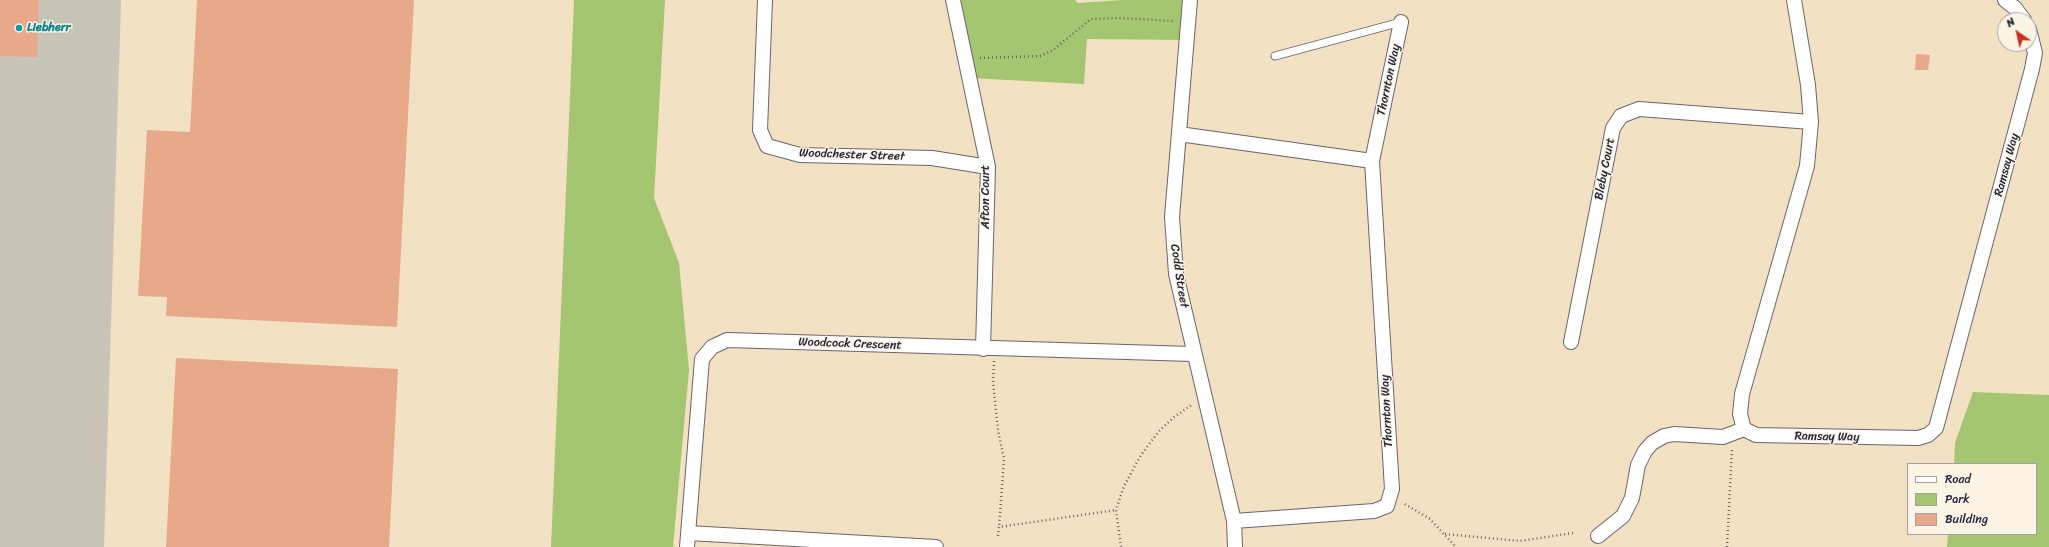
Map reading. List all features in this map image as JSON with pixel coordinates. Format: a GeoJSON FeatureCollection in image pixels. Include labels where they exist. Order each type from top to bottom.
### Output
{"type":"FeatureCollection","features":[{"type":"Feature","properties":{"kind":"street","name":"Woodchester Street"},"geometry":{"type":"LineString","coordinates":[[765,0],[760,130],[767,146],[800,155],[932,158],[988,166]]}},
{"type":"Feature","properties":{"kind":"street","name":"Afton Court"},"geometry":{"type":"LineString","coordinates":[[953,0],[988,166],[983,349]]}},
{"type":"Feature","properties":{"kind":"street","name":"Codd Street"},"geometry":{"type":"LineString","coordinates":[[1190,0],[1172,217],[1176,274],[1193,354],[1234,521],[1235,547]]}},
{"type":"Feature","properties":{"kind":"street"},"geometry":{"type":"LineString","coordinates":[[1598,536],[1623,516],[1632,498],[1638,465],[1645,451],[1652,443],[1664,436],[1674,434],[1724,437],[1744,429],[1740,414],[1742,394],[1807,166],[1811,122],[1808,85],[1794,0]]}},
{"type":"Feature","properties":{"kind":"street"},"geometry":{"type":"LineString","coordinates":[[2005,0],[2018,12]]}},
{"type":"Feature","properties":{"kind":"street","name":"Thornton Way"},"geometry":{"type":"LineString","coordinates":[[1234,521],[1374,511],[1387,506],[1392,489],[1372,161],[1401,22]]}},
{"type":"Feature","properties":{"kind":"street","name":"Ramsay Way"},"geometry":{"type":"LineString","coordinates":[[1744,429],[1756,435],[1771,436],[1918,438],[1928,435],[1936,428],[2032,69],[2035,52]]}},
{"type":"Feature","properties":{"kind":"street","name":"Bleby Court"},"geometry":{"type":"LineString","coordinates":[[1571,342],[1613,128],[1621,116],[1639,109],[1811,122]]}},
{"type":"Feature","properties":{"kind":"street"},"geometry":{"type":"LineString","coordinates":[[1179,134],[1372,161]]}},
{"type":"Feature","properties":{"kind":"street","name":"Woodcock Crescent"},"geometry":{"type":"LineString","coordinates":[[687,540],[702,359],[712,346],[727,340],[983,349],[1193,354]]}},
{"type":"Feature","properties":{"kind":"street"},"geometry":{"type":"LineString","coordinates":[[687,540],[936,547]]}},
{"type":"Feature","properties":{"kind":"lane"},"geometry":{"type":"LineString","coordinates":[[1275,56],[1401,22]]}},
{"type":"Feature","properties":{"kind":"path"},"geometry":{"type":"LineString","coordinates":[[965,59],[1041,56],[1053,50],[1091,19],[1119,18],[1188,21]]}},
{"type":"Feature","properties":{"kind":"path"},"geometry":{"type":"LineString","coordinates":[[994,361],[992,382],[998,430],[1004,459],[998,536]]}},
{"type":"Feature","properties":{"kind":"path"},"geometry":{"type":"LineString","coordinates":[[1121,547],[1116,510],[1124,486],[1141,455],[1159,431],[1174,417],[1196,403]]}},
{"type":"Feature","properties":{"kind":"path"},"geometry":{"type":"LineString","coordinates":[[1727,547],[1732,449]]}},
{"type":"Feature","properties":{"kind":"path"},"geometry":{"type":"LineString","coordinates":[[1405,504],[1430,519],[1456,547]]}},
{"type":"Feature","properties":{"kind":"path"},"geometry":{"type":"LineString","coordinates":[[999,527],[1116,510]]}},
{"type":"Feature","properties":{"kind":"path"},"geometry":{"type":"LineString","coordinates":[[1445,534],[1520,540],[1573,533]]}},
{"type":"Feature","properties":{"kind":"shaded area"},"geometry":{"type":"Polygon","coordinates":[[[0,0],[121,0],[104,547],[0,547],[0,0]]]}},
{"type":"Feature","properties":{"kind":"green space"},"geometry":{"type":"Polygon","coordinates":[[[574,0],[665,0],[654,198],[679,263],[689,370],[673,547],[551,547],[574,0]]]}},
{"type":"Feature","properties":{"kind":"green space"},"geometry":{"type":"Polygon","coordinates":[[[953,0],[1075,0],[1078,3],[1122,0],[1190,0],[1186,40],[1087,39],[1084,84],[969,78],[953,0]]]}},
{"type":"Feature","properties":{"kind":"green space"},"geometry":{"type":"Polygon","coordinates":[[[1973,392],[2049,395],[2049,547],[1947,547],[1948,535],[2037,535],[2037,463],[1954,463],[1955,443],[1973,392]]]}},
{"type":"Feature","properties":{"kind":"building","name":"Liebherr"},"geometry":{"type":"Polygon","coordinates":[[[0,0],[39,0],[37,57],[0,56],[0,0]]]}},
{"type":"Feature","properties":{"kind":"building"},"geometry":{"type":"Polygon","coordinates":[[[197,0],[414,0],[397,327],[166,316],[167,297],[138,296],[147,130],[190,132],[197,0]]]}},
{"type":"Feature","properties":{"kind":"building"},"geometry":{"type":"Polygon","coordinates":[[[1916,54],[1930,55],[1928,70],[1915,70],[1916,54]]]}},
{"type":"Feature","properties":{"kind":"building"},"geometry":{"type":"Polygon","coordinates":[[[176,358],[398,369],[389,547],[166,547],[176,358]]]}},
{"type":"Feature","properties":{"kind":"place","name":"Liebherr"},"geometry":{"type":"Point","coordinates":[19,28]}}]}
